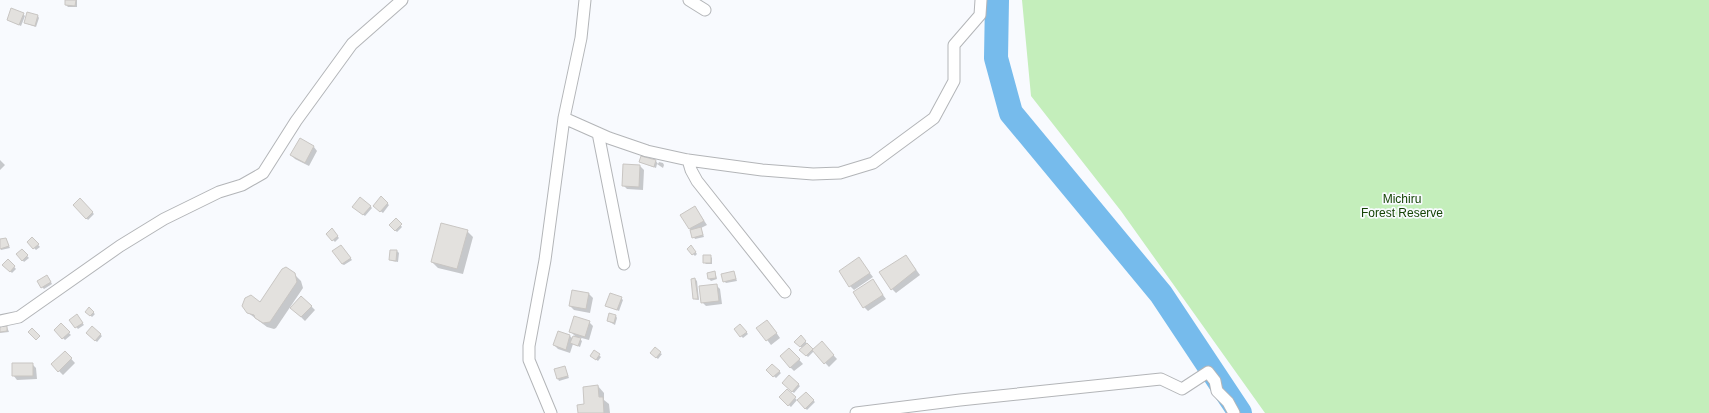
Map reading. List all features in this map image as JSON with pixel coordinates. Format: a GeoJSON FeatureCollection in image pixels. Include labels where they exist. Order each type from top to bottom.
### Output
{"type":"FeatureCollection","features":[{"type":"Feature","properties":{"kind":"street"},"geometry":{"type":"LineString","coordinates":[[0,321],[19,317],[120,246],[164,219],[219,192],[242,185],[263,174],[296,121],[352,44],[402,0]]}},
{"type":"Feature","properties":{"kind":"street"},"geometry":{"type":"LineString","coordinates":[[551,413],[529,360],[529,346],[546,260],[564,118],[581,38],[585,0]]}},
{"type":"Feature","properties":{"kind":"street"},"geometry":{"type":"LineString","coordinates":[[689,0],[705,10]]}},
{"type":"Feature","properties":{"kind":"street"},"geometry":{"type":"LineString","coordinates":[[564,118],[598,133],[647,151],[688,160],[762,170],[813,174],[840,173],[873,163],[934,118],[954,81],[954,45],[980,15],[981,0]]}},
{"type":"Feature","properties":{"kind":"street"},"geometry":{"type":"LineString","coordinates":[[598,133],[624,264]]}},
{"type":"Feature","properties":{"kind":"street"},"geometry":{"type":"LineString","coordinates":[[688,160],[691,170],[698,181],[785,292]]}},
{"type":"Feature","properties":{"kind":"street"},"geometry":{"type":"LineString","coordinates":[[856,413],[960,400],[1161,379],[1182,389],[1208,372],[1214,381],[1217,391],[1228,402],[1234,413]]}},
{"type":"Feature","properties":{"kind":"green space","name":"Michiru Forest Reserve"},"geometry":{"type":"Polygon","coordinates":[[[1022,0],[1709,0],[1709,413],[1265,413],[1121,211],[1031,96],[1022,0]]]}},
{"type":"Feature","properties":{"kind":"building"},"geometry":{"type":"Polygon","coordinates":[[[65,0],[76,0],[75,6],[65,5],[65,0]]]}},
{"type":"Feature","properties":{"kind":"building"},"geometry":{"type":"Polygon","coordinates":[[[11,8],[24,13],[19,25],[7,20],[11,8]]]}},
{"type":"Feature","properties":{"kind":"building"},"geometry":{"type":"Polygon","coordinates":[[[27,12],[38,15],[35,26],[24,23],[27,12]]]}},
{"type":"Feature","properties":{"kind":"building"},"geometry":{"type":"Polygon","coordinates":[[[300,138],[314,146],[305,163],[290,155],[300,138]]]}},
{"type":"Feature","properties":{"kind":"building"},"geometry":{"type":"Polygon","coordinates":[[[641,156],[656,160],[654,167],[639,162],[641,156]]]}},
{"type":"Feature","properties":{"kind":"building"},"geometry":{"type":"Polygon","coordinates":[[[623,164],[640,165],[639,187],[622,186],[623,164]]]}},
{"type":"Feature","properties":{"kind":"building"},"geometry":{"type":"Polygon","coordinates":[[[381,196],[388,203],[380,212],[373,206],[381,196]]]}},
{"type":"Feature","properties":{"kind":"building"},"geometry":{"type":"Polygon","coordinates":[[[360,197],[371,206],[363,215],[352,207],[360,197]]]}},
{"type":"Feature","properties":{"kind":"building"},"geometry":{"type":"Polygon","coordinates":[[[80,198],[93,212],[86,219],[73,205],[80,198]]]}},
{"type":"Feature","properties":{"kind":"building"},"geometry":{"type":"Polygon","coordinates":[[[695,206],[704,221],[689,229],[680,215],[695,206]]]}},
{"type":"Feature","properties":{"kind":"building"},"geometry":{"type":"Polygon","coordinates":[[[396,218],[402,224],[395,231],[389,225],[396,218]]]}},
{"type":"Feature","properties":{"kind":"building"},"geometry":{"type":"Polygon","coordinates":[[[441,223],[468,230],[457,269],[431,262],[441,223]]]}},
{"type":"Feature","properties":{"kind":"building"},"geometry":{"type":"Polygon","coordinates":[[[701,227],[703,235],[692,238],[690,230],[701,227]]]}},
{"type":"Feature","properties":{"kind":"building"},"geometry":{"type":"Polygon","coordinates":[[[332,228],[338,236],[332,241],[326,234],[332,228]]]}},
{"type":"Feature","properties":{"kind":"building"},"geometry":{"type":"Polygon","coordinates":[[[32,237],[39,244],[33,249],[27,242],[32,237]]]}},
{"type":"Feature","properties":{"kind":"building"},"geometry":{"type":"Polygon","coordinates":[[[6,238],[9,246],[0,249],[0,239],[6,238]]]}},
{"type":"Feature","properties":{"kind":"building"},"geometry":{"type":"Polygon","coordinates":[[[341,245],[351,258],[342,264],[332,251],[341,245]]]}},
{"type":"Feature","properties":{"kind":"building"},"geometry":{"type":"Polygon","coordinates":[[[691,245],[696,252],[692,255],[687,249],[691,245]]]}},
{"type":"Feature","properties":{"kind":"building"},"geometry":{"type":"Polygon","coordinates":[[[22,249],[28,255],[22,261],[16,254],[22,249]]]}},
{"type":"Feature","properties":{"kind":"building"},"geometry":{"type":"Polygon","coordinates":[[[390,250],[397,250],[396,261],[389,260],[390,250]]]}},
{"type":"Feature","properties":{"kind":"building"},"geometry":{"type":"Polygon","coordinates":[[[703,255],[711,255],[711,263],[703,263],[703,255]]]}},
{"type":"Feature","properties":{"kind":"building"},"geometry":{"type":"Polygon","coordinates":[[[906,255],[916,270],[891,290],[879,272],[906,255]]]}},
{"type":"Feature","properties":{"kind":"building"},"geometry":{"type":"Polygon","coordinates":[[[859,257],[870,273],[849,287],[839,271],[859,257]]]}},
{"type":"Feature","properties":{"kind":"building"},"geometry":{"type":"Polygon","coordinates":[[[8,259],[15,266],[10,272],[2,265],[8,259]]]}},
{"type":"Feature","properties":{"kind":"building"},"geometry":{"type":"Polygon","coordinates":[[[286,267],[295,273],[297,282],[270,322],[263,323],[255,318],[254,315],[247,313],[242,306],[245,298],[251,295],[260,302],[282,269],[286,267]]]}},
{"type":"Feature","properties":{"kind":"building"},"geometry":{"type":"Polygon","coordinates":[[[715,271],[716,278],[708,279],[707,273],[715,271]]]}},
{"type":"Feature","properties":{"kind":"building"},"geometry":{"type":"Polygon","coordinates":[[[734,271],[736,279],[723,282],[721,274],[734,271]]]}},
{"type":"Feature","properties":{"kind":"building"},"geometry":{"type":"Polygon","coordinates":[[[47,275],[51,282],[41,288],[37,281],[47,275]]]}},
{"type":"Feature","properties":{"kind":"building"},"geometry":{"type":"Polygon","coordinates":[[[695,278],[698,299],[693,299],[691,279],[695,278]]]}},
{"type":"Feature","properties":{"kind":"building"},"geometry":{"type":"Polygon","coordinates":[[[873,279],[883,295],[863,308],[853,292],[873,279]]]}},
{"type":"Feature","properties":{"kind":"building"},"geometry":{"type":"Polygon","coordinates":[[[717,284],[719,301],[701,303],[699,286],[717,284]]]}},
{"type":"Feature","properties":{"kind":"building"},"geometry":{"type":"Polygon","coordinates":[[[572,290],[589,293],[586,309],[569,306],[572,290]]]}},
{"type":"Feature","properties":{"kind":"building"},"geometry":{"type":"Polygon","coordinates":[[[610,293],[622,297],[617,310],[605,306],[610,293]]]}},
{"type":"Feature","properties":{"kind":"building"},"geometry":{"type":"Polygon","coordinates":[[[301,296],[312,306],[301,317],[290,308],[301,296]]]}},
{"type":"Feature","properties":{"kind":"building"},"geometry":{"type":"Polygon","coordinates":[[[89,307],[94,312],[90,316],[85,312],[89,307]]]}},
{"type":"Feature","properties":{"kind":"building"},"geometry":{"type":"Polygon","coordinates":[[[609,313],[616,315],[614,323],[607,321],[609,313]]]}},
{"type":"Feature","properties":{"kind":"building"},"geometry":{"type":"Polygon","coordinates":[[[77,314],[83,323],[75,328],[69,320],[77,314]]]}},
{"type":"Feature","properties":{"kind":"building"},"geometry":{"type":"Polygon","coordinates":[[[574,316],[590,321],[585,337],[569,332],[574,316]]]}},
{"type":"Feature","properties":{"kind":"building"},"geometry":{"type":"Polygon","coordinates":[[[767,320],[777,333],[766,341],[756,328],[767,320]]]}},
{"type":"Feature","properties":{"kind":"building"},"geometry":{"type":"Polygon","coordinates":[[[61,323],[70,332],[62,339],[54,330],[61,323]]]}},
{"type":"Feature","properties":{"kind":"building"},"geometry":{"type":"Polygon","coordinates":[[[740,324],[747,332],[740,337],[734,329],[740,324]]]}},
{"type":"Feature","properties":{"kind":"building"},"geometry":{"type":"Polygon","coordinates":[[[0,326],[7,326],[7,331],[0,332],[0,326]]]}},
{"type":"Feature","properties":{"kind":"building"},"geometry":{"type":"Polygon","coordinates":[[[92,326],[101,334],[95,341],[86,333],[92,326]]]}},
{"type":"Feature","properties":{"kind":"building"},"geometry":{"type":"Polygon","coordinates":[[[32,328],[40,336],[36,340],[28,332],[32,328]]]}},
{"type":"Feature","properties":{"kind":"building"},"geometry":{"type":"Polygon","coordinates":[[[558,331],[570,335],[566,350],[553,345],[558,331]]]}},
{"type":"Feature","properties":{"kind":"building"},"geometry":{"type":"Polygon","coordinates":[[[801,335],[806,341],[800,347],[794,342],[801,335]]]}},
{"type":"Feature","properties":{"kind":"building"},"geometry":{"type":"Polygon","coordinates":[[[573,336],[581,338],[578,346],[570,343],[573,336]]]}},
{"type":"Feature","properties":{"kind":"building"},"geometry":{"type":"Polygon","coordinates":[[[822,341],[834,355],[824,364],[812,350],[822,341]]]}},
{"type":"Feature","properties":{"kind":"building"},"geometry":{"type":"Polygon","coordinates":[[[807,343],[813,349],[806,356],[799,350],[807,343]]]}},
{"type":"Feature","properties":{"kind":"building"},"geometry":{"type":"Polygon","coordinates":[[[655,347],[661,352],[656,358],[650,353],[655,347]]]}},
{"type":"Feature","properties":{"kind":"building"},"geometry":{"type":"Polygon","coordinates":[[[789,348],[800,359],[790,368],[780,356],[789,348]]]}},
{"type":"Feature","properties":{"kind":"building"},"geometry":{"type":"Polygon","coordinates":[[[594,350],[600,354],[596,360],[590,356],[594,350]]]}},
{"type":"Feature","properties":{"kind":"building"},"geometry":{"type":"Polygon","coordinates":[[[65,351],[72,358],[58,372],[51,364],[65,351]]]}},
{"type":"Feature","properties":{"kind":"building"},"geometry":{"type":"Polygon","coordinates":[[[12,363],[33,363],[33,376],[12,376],[12,363]]]}},
{"type":"Feature","properties":{"kind":"building"},"geometry":{"type":"Polygon","coordinates":[[[772,364],[780,371],[773,377],[766,370],[772,364]]]}},
{"type":"Feature","properties":{"kind":"building"},"geometry":{"type":"Polygon","coordinates":[[[565,366],[568,376],[557,379],[554,369],[565,366]]]}},
{"type":"Feature","properties":{"kind":"building"},"geometry":{"type":"Polygon","coordinates":[[[789,375],[799,384],[792,392],[782,383],[789,375]]]}},
{"type":"Feature","properties":{"kind":"building"},"geometry":{"type":"Polygon","coordinates":[[[598,385],[599,397],[603,397],[604,413],[578,413],[577,405],[584,404],[583,387],[598,385]]]}},
{"type":"Feature","properties":{"kind":"building"},"geometry":{"type":"Polygon","coordinates":[[[787,389],[796,397],[788,406],[779,397],[787,389]]]}},
{"type":"Feature","properties":{"kind":"building"},"geometry":{"type":"Polygon","coordinates":[[[806,392],[814,400],[805,409],[797,400],[806,392]]]}},
{"type":"Feature","properties":{"kind":"waterway"},"geometry":{"type":"LineString","coordinates":[[997,0],[996,58],[1011,113],[1161,294],[1240,413]]}}]}
